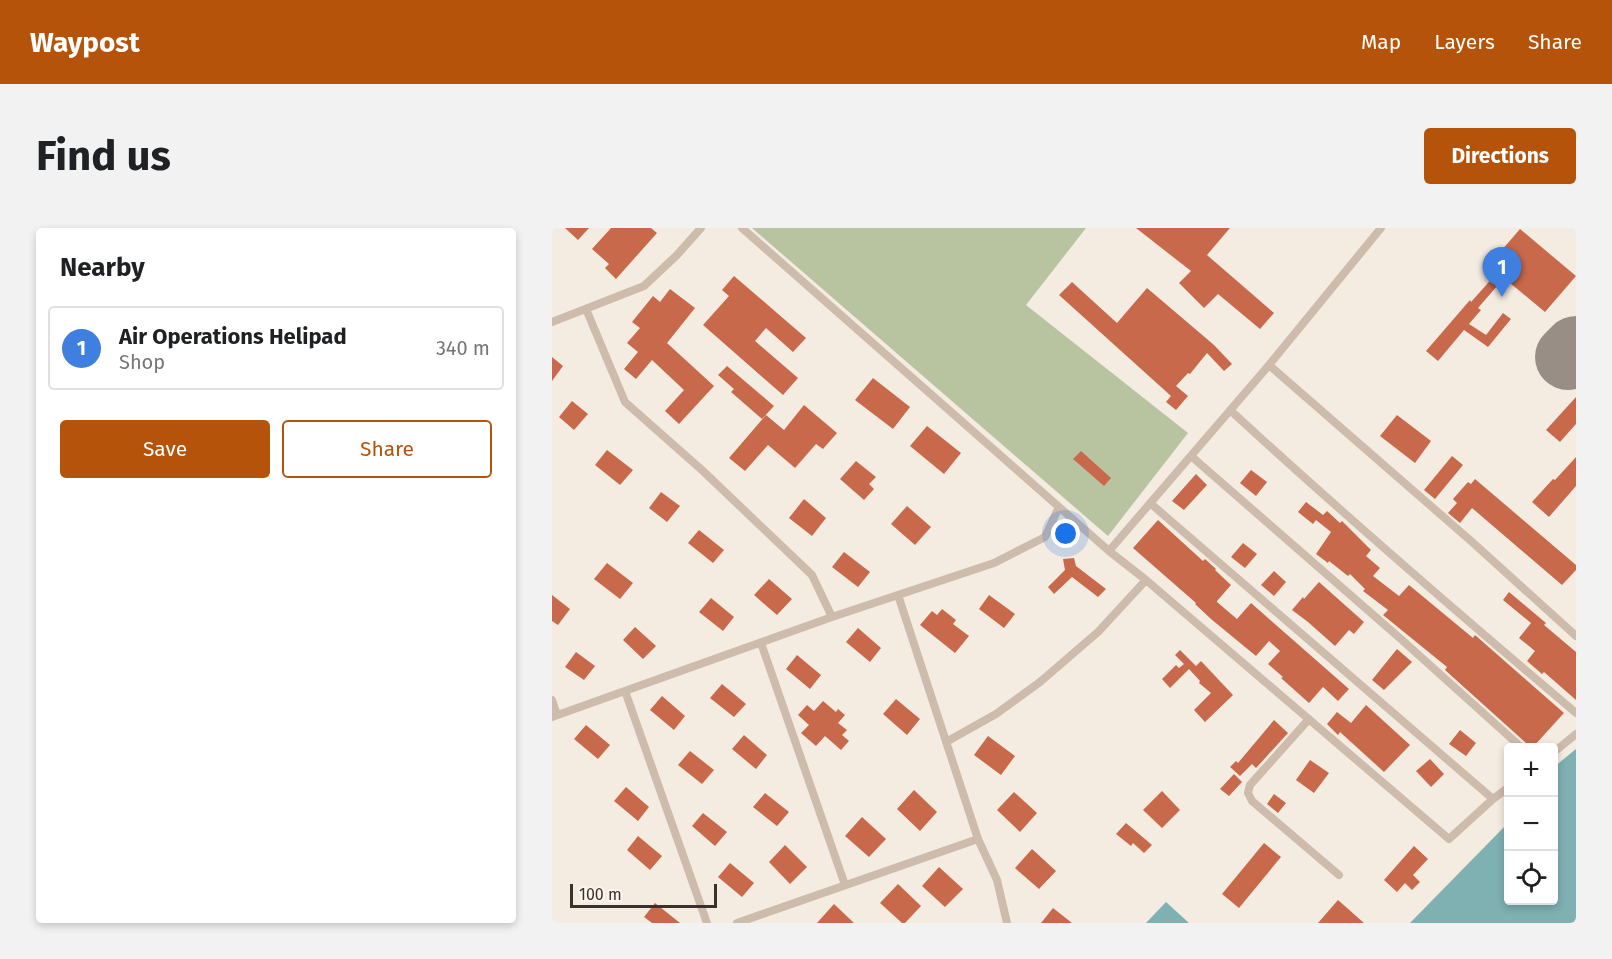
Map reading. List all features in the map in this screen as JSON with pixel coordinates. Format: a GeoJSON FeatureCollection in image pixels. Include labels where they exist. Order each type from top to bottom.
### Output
{"type":"FeatureCollection","features":[{"type":"Feature","properties":{"kind":"street"},"geometry":{"type":"LineString","coordinates":[[552,322],[644,286],[677,255],[701,228]]}},
{"type":"Feature","properties":{"kind":"street"},"geometry":{"type":"LineString","coordinates":[[741,228],[1109,551],[1309,718],[1449,839],[1504,791]]}},
{"type":"Feature","properties":{"kind":"street"},"geometry":{"type":"LineString","coordinates":[[1109,551],[1269,364],[1381,228]]}},
{"type":"Feature","properties":{"kind":"street"},"geometry":{"type":"LineString","coordinates":[[586,309],[625,402],[703,471],[812,575],[832,617]]}},
{"type":"Feature","properties":{"kind":"street"},"geometry":{"type":"LineString","coordinates":[[1269,364],[1576,636]]}},
{"type":"Feature","properties":{"kind":"street"},"geometry":{"type":"LineString","coordinates":[[1230,410],[1451,608],[1576,713]]}},
{"type":"Feature","properties":{"kind":"street"},"geometry":{"type":"LineString","coordinates":[[1191,456],[1518,743]]}},
{"type":"Feature","properties":{"kind":"street"},"geometry":{"type":"LineString","coordinates":[[1150,503],[1493,799]]}},
{"type":"Feature","properties":{"kind":"street"},"geometry":{"type":"LineString","coordinates":[[552,700],[555,716],[832,617],[994,564],[1045,537],[1059,507]]}},
{"type":"Feature","properties":{"kind":"street"},"geometry":{"type":"LineString","coordinates":[[946,742],[996,714],[1040,682],[1098,632],[1146,580]]}},
{"type":"Feature","properties":{"kind":"street"},"geometry":{"type":"LineString","coordinates":[[898,595],[978,839],[997,880],[1007,923]]}},
{"type":"Feature","properties":{"kind":"street"},"geometry":{"type":"LineString","coordinates":[[761,643],[845,885]]}},
{"type":"Feature","properties":{"kind":"street"},"geometry":{"type":"LineString","coordinates":[[625,691],[707,923]]}},
{"type":"Feature","properties":{"kind":"street"},"geometry":{"type":"LineString","coordinates":[[1309,718],[1250,785],[1248,793],[1252,801],[1339,875]]}},
{"type":"Feature","properties":{"kind":"street"},"geometry":{"type":"LineString","coordinates":[[1558,749],[1576,734]]}},
{"type":"Feature","properties":{"kind":"street"},"geometry":{"type":"LineString","coordinates":[[737,923],[978,839]]}},
{"type":"Feature","properties":{"kind":"green space"},"geometry":{"type":"Polygon","coordinates":[[[752,228],[1086,228],[1026,305],[1188,433],[1108,536],[752,228]]]}},
{"type":"Feature","properties":{"kind":"water"},"geometry":{"type":"Polygon","coordinates":[[[1576,749],[1576,923],[1410,923],[1504,827],[1504,905],[1558,905],[1558,764],[1576,749]]]}},
{"type":"Feature","properties":{"kind":"water"},"geometry":{"type":"Polygon","coordinates":[[[1166,902],[1189,923],[1146,923],[1166,902]]]}},
{"type":"Feature","properties":{"kind":"building"},"geometry":{"type":"Polygon","coordinates":[[[565,228],[589,228],[578,240],[565,228]]]}},
{"type":"Feature","properties":{"kind":"building"},"geometry":{"type":"Polygon","coordinates":[[[611,228],[651,228],[657,233],[616,279],[605,268],[609,264],[592,249],[611,228]]]}},
{"type":"Feature","properties":{"kind":"building"},"geometry":{"type":"Polygon","coordinates":[[[1136,228],[1230,228],[1207,255],[1274,313],[1260,329],[1218,294],[1204,308],[1179,283],[1191,271],[1136,228]]]}},
{"type":"Feature","properties":{"kind":"building"},"geometry":{"type":"Polygon","coordinates":[[[1520,229],[1576,276],[1545,312],[1504,278],[1478,308],[1481,310],[1469,324],[1486,335],[1503,313],[1511,319],[1488,347],[1464,330],[1438,361],[1426,351],[1504,265],[1495,258],[1520,229]]]}},
{"type":"Feature","properties":{"kind":"building"},"geometry":{"type":"Polygon","coordinates":[[[734,276],[806,338],[793,352],[766,328],[755,341],[798,378],[783,395],[703,325],[729,296],[722,290],[734,276]]]}},
{"type":"Feature","properties":{"kind":"building"},"geometry":{"type":"Polygon","coordinates":[[[1072,282],[1117,323],[1147,288],[1214,345],[1232,364],[1224,371],[1207,353],[1190,374],[1188,373],[1176,386],[1188,396],[1176,410],[1166,402],[1171,396],[1059,295],[1072,282]]]}},
{"type":"Feature","properties":{"kind":"building"},"geometry":{"type":"Polygon","coordinates":[[[670,289],[695,308],[667,343],[714,386],[679,424],[665,411],[684,390],[652,360],[636,379],[624,369],[638,352],[627,343],[640,328],[632,322],[653,296],[660,302],[670,289]]]}},
{"type":"Feature","properties":{"kind":"building"},"geometry":{"type":"Polygon","coordinates":[[[552,357],[563,366],[552,381],[552,357]]]}},
{"type":"Feature","properties":{"kind":"building"},"geometry":{"type":"Polygon","coordinates":[[[727,366],[774,406],[762,419],[731,392],[734,389],[718,375],[727,366]]]}},
{"type":"Feature","properties":{"kind":"building"},"geometry":{"type":"Polygon","coordinates":[[[873,378],[910,407],[893,429],[855,400],[873,378]]]}},
{"type":"Feature","properties":{"kind":"building"},"geometry":{"type":"Polygon","coordinates":[[[1576,397],[1576,424],[1560,442],[1546,430],[1576,397]]]}},
{"type":"Feature","properties":{"kind":"building"},"geometry":{"type":"Polygon","coordinates":[[[572,401],[588,414],[574,430],[559,417],[572,401]]]}},
{"type":"Feature","properties":{"kind":"building"},"geometry":{"type":"Polygon","coordinates":[[[804,405],[837,433],[823,449],[816,444],[795,468],[768,445],[745,471],[729,458],[766,415],[784,430],[804,405]]]}},
{"type":"Feature","properties":{"kind":"building"},"geometry":{"type":"Polygon","coordinates":[[[1397,415],[1431,441],[1415,463],[1380,436],[1397,415]]]}},
{"type":"Feature","properties":{"kind":"building"},"geometry":{"type":"Polygon","coordinates":[[[927,426],[961,453],[944,474],[910,446],[927,426]]]}},
{"type":"Feature","properties":{"kind":"building"},"geometry":{"type":"Polygon","coordinates":[[[607,450],[633,470],[620,485],[595,465],[607,450]]]}},
{"type":"Feature","properties":{"kind":"building"},"geometry":{"type":"Polygon","coordinates":[[[1081,451],[1111,478],[1104,486],[1073,459],[1081,451]]]}},
{"type":"Feature","properties":{"kind":"building"},"geometry":{"type":"Polygon","coordinates":[[[1452,456],[1463,465],[1435,499],[1424,490],[1452,456]]]}},
{"type":"Feature","properties":{"kind":"building"},"geometry":{"type":"Polygon","coordinates":[[[1576,457],[1576,486],[1549,517],[1532,502],[1576,457]]]}},
{"type":"Feature","properties":{"kind":"building"},"geometry":{"type":"Polygon","coordinates":[[[856,461],[876,477],[869,484],[874,489],[864,500],[840,479],[856,461]]]}},
{"type":"Feature","properties":{"kind":"building"},"geometry":{"type":"Polygon","coordinates":[[[1251,470],[1267,482],[1256,496],[1240,483],[1251,470]]]}},
{"type":"Feature","properties":{"kind":"building"},"geometry":{"type":"Polygon","coordinates":[[[1196,474],[1207,485],[1184,510],[1172,501],[1196,474]]]}},
{"type":"Feature","properties":{"kind":"building"},"geometry":{"type":"Polygon","coordinates":[[[1475,479],[1576,565],[1576,570],[1562,585],[1472,508],[1460,523],[1448,513],[1457,503],[1453,499],[1468,482],[1471,484],[1475,479]]]}},
{"type":"Feature","properties":{"kind":"building"},"geometry":{"type":"Polygon","coordinates":[[[661,492],[680,506],[667,522],[649,508],[661,492]]]}},
{"type":"Feature","properties":{"kind":"building"},"geometry":{"type":"Polygon","coordinates":[[[804,499],[826,518],[812,536],[789,518],[804,499]]]}},
{"type":"Feature","properties":{"kind":"building"},"geometry":{"type":"Polygon","coordinates":[[[1306,502],[1323,515],[1327,511],[1340,523],[1342,521],[1371,550],[1366,556],[1380,568],[1373,576],[1399,596],[1409,585],[1473,638],[1475,635],[1564,713],[1537,743],[1526,743],[1445,670],[1447,667],[1383,615],[1388,610],[1363,591],[1365,589],[1350,574],[1348,576],[1316,554],[1331,532],[1316,520],[1313,524],[1298,512],[1306,502]]]}},
{"type":"Feature","properties":{"kind":"building"},"geometry":{"type":"Polygon","coordinates":[[[907,506],[931,527],[915,545],[891,524],[907,506]]]}},
{"type":"Feature","properties":{"kind":"building"},"geometry":{"type":"Polygon","coordinates":[[[1158,520],[1203,561],[1205,559],[1231,585],[1217,602],[1237,619],[1251,603],[1349,689],[1338,701],[1323,687],[1309,703],[1268,664],[1280,651],[1269,641],[1256,656],[1211,619],[1133,548],[1158,520]]]}},
{"type":"Feature","properties":{"kind":"building"},"geometry":{"type":"Polygon","coordinates":[[[699,530],[724,550],[713,563],[688,543],[699,530]]]}},
{"type":"Feature","properties":{"kind":"building"},"geometry":{"type":"Polygon","coordinates":[[[1243,543],[1257,554],[1245,568],[1231,557],[1243,543]]]}},
{"type":"Feature","properties":{"kind":"building"},"geometry":{"type":"Polygon","coordinates":[[[844,552],[870,572],[858,587],[832,567],[844,552]]]}},
{"type":"Feature","properties":{"kind":"building"},"geometry":{"type":"Polygon","coordinates":[[[1074,558],[1076,566],[1106,589],[1098,597],[1072,577],[1054,594],[1048,587],[1065,570],[1063,559],[1074,558]]]}},
{"type":"Feature","properties":{"kind":"building"},"geometry":{"type":"Polygon","coordinates":[[[607,563],[633,583],[620,599],[594,579],[607,563]]]}},
{"type":"Feature","properties":{"kind":"building"},"geometry":{"type":"Polygon","coordinates":[[[1274,571],[1286,582],[1274,596],[1261,585],[1274,571]]]}},
{"type":"Feature","properties":{"kind":"building"},"geometry":{"type":"Polygon","coordinates":[[[769,579],[792,599],[777,615],[754,595],[769,579]]]}},
{"type":"Feature","properties":{"kind":"building"},"geometry":{"type":"Polygon","coordinates":[[[1319,582],[1364,622],[1354,634],[1349,630],[1335,646],[1292,610],[1319,582]]]}},
{"type":"Feature","properties":{"kind":"building"},"geometry":{"type":"Polygon","coordinates":[[[1509,592],[1576,652],[1576,700],[1544,672],[1542,674],[1527,661],[1535,651],[1519,638],[1531,623],[1503,600],[1509,592]]]}},
{"type":"Feature","properties":{"kind":"building"},"geometry":{"type":"Polygon","coordinates":[[[552,595],[570,609],[558,625],[552,621],[552,595]]]}},
{"type":"Feature","properties":{"kind":"building"},"geometry":{"type":"Polygon","coordinates":[[[989,595],[1015,614],[1004,628],[979,609],[989,595]]]}},
{"type":"Feature","properties":{"kind":"building"},"geometry":{"type":"Polygon","coordinates":[[[711,598],[734,617],[723,631],[699,612],[711,598]]]}},
{"type":"Feature","properties":{"kind":"building"},"geometry":{"type":"Polygon","coordinates":[[[942,609],[956,620],[953,624],[969,636],[955,653],[920,625],[932,611],[937,615],[942,609]]]}},
{"type":"Feature","properties":{"kind":"building"},"geometry":{"type":"Polygon","coordinates":[[[635,627],[656,646],[643,659],[623,640],[635,627]]]}},
{"type":"Feature","properties":{"kind":"building"},"geometry":{"type":"Polygon","coordinates":[[[858,628],[881,648],[870,662],[846,642],[858,628]]]}},
{"type":"Feature","properties":{"kind":"building"},"geometry":{"type":"Polygon","coordinates":[[[1397,649],[1412,662],[1384,690],[1372,680],[1397,649]]]}},
{"type":"Feature","properties":{"kind":"building"},"geometry":{"type":"Polygon","coordinates":[[[1180,650],[1196,666],[1201,661],[1233,695],[1205,722],[1194,710],[1211,693],[1199,683],[1200,681],[1189,669],[1170,688],[1162,679],[1176,665],[1179,668],[1184,664],[1175,655],[1180,650]]]}},
{"type":"Feature","properties":{"kind":"building"},"geometry":{"type":"Polygon","coordinates":[[[576,652],[595,666],[584,680],[565,667],[576,652]]]}},
{"type":"Feature","properties":{"kind":"building"},"geometry":{"type":"Polygon","coordinates":[[[797,655],[821,675],[810,689],[786,669],[797,655]]]}},
{"type":"Feature","properties":{"kind":"building"},"geometry":{"type":"Polygon","coordinates":[[[722,684],[746,704],[734,717],[710,698],[722,684]]]}},
{"type":"Feature","properties":{"kind":"building"},"geometry":{"type":"Polygon","coordinates":[[[662,696],[685,716],[674,730],[650,710],[662,696]]]}},
{"type":"Feature","properties":{"kind":"building"},"geometry":{"type":"Polygon","coordinates":[[[896,699],[920,719],[907,735],[883,714],[896,699]]]}},
{"type":"Feature","properties":{"kind":"building"},"geometry":{"type":"Polygon","coordinates":[[[823,701],[836,712],[838,709],[845,715],[838,723],[847,730],[842,735],[849,741],[841,750],[825,736],[816,746],[801,733],[809,725],[798,715],[807,705],[814,711],[823,701]]]}},
{"type":"Feature","properties":{"kind":"building"},"geometry":{"type":"Polygon","coordinates":[[[1366,705],[1410,745],[1384,772],[1340,732],[1338,735],[1327,724],[1337,712],[1351,723],[1366,705]]]}},
{"type":"Feature","properties":{"kind":"building"},"geometry":{"type":"Polygon","coordinates":[[[1274,720],[1288,733],[1256,768],[1252,764],[1240,776],[1230,767],[1236,761],[1238,763],[1274,720]]]}},
{"type":"Feature","properties":{"kind":"building"},"geometry":{"type":"Polygon","coordinates":[[[586,725],[610,745],[598,759],[574,739],[586,725]]]}},
{"type":"Feature","properties":{"kind":"building"},"geometry":{"type":"Polygon","coordinates":[[[1460,730],[1476,743],[1466,756],[1449,744],[1460,730]]]}},
{"type":"Feature","properties":{"kind":"building"},"geometry":{"type":"Polygon","coordinates":[[[744,735],[767,755],[756,769],[732,749],[744,735]]]}},
{"type":"Feature","properties":{"kind":"building"},"geometry":{"type":"Polygon","coordinates":[[[988,736],[1015,756],[1001,775],[974,755],[988,736]]]}},
{"type":"Feature","properties":{"kind":"building"},"geometry":{"type":"Polygon","coordinates":[[[690,751],[714,770],[702,784],[678,765],[690,751]]]}},
{"type":"Feature","properties":{"kind":"building"},"geometry":{"type":"Polygon","coordinates":[[[1430,759],[1444,774],[1431,787],[1416,771],[1430,759]]]}},
{"type":"Feature","properties":{"kind":"building"},"geometry":{"type":"Polygon","coordinates":[[[1310,760],[1329,773],[1314,793],[1296,780],[1310,760]]]}},
{"type":"Feature","properties":{"kind":"building"},"geometry":{"type":"Polygon","coordinates":[[[1234,774],[1242,782],[1229,796],[1220,789],[1234,774]]]}},
{"type":"Feature","properties":{"kind":"building"},"geometry":{"type":"Polygon","coordinates":[[[626,787],[649,807],[638,821],[614,801],[626,787]]]}},
{"type":"Feature","properties":{"kind":"building"},"geometry":{"type":"Polygon","coordinates":[[[914,790],[937,812],[920,831],[897,809],[914,790]]]}},
{"type":"Feature","properties":{"kind":"building"},"geometry":{"type":"Polygon","coordinates":[[[1162,791],[1180,810],[1162,828],[1143,810],[1162,791]]]}},
{"type":"Feature","properties":{"kind":"building"},"geometry":{"type":"Polygon","coordinates":[[[1014,792],[1037,813],[1020,832],[997,810],[1014,792]]]}},
{"type":"Feature","properties":{"kind":"building"},"geometry":{"type":"Polygon","coordinates":[[[765,793],[789,812],[777,826],[753,807],[765,793]]]}},
{"type":"Feature","properties":{"kind":"building"},"geometry":{"type":"Polygon","coordinates":[[[1274,794],[1286,803],[1278,813],[1267,804],[1274,794]]]}},
{"type":"Feature","properties":{"kind":"building"},"geometry":{"type":"Polygon","coordinates":[[[703,813],[727,832],[715,846],[692,826],[703,813]]]}},
{"type":"Feature","properties":{"kind":"building"},"geometry":{"type":"Polygon","coordinates":[[[862,817],[886,839],[869,857],[845,836],[862,817]]]}},
{"type":"Feature","properties":{"kind":"building"},"geometry":{"type":"Polygon","coordinates":[[[1126,823],[1152,845],[1144,853],[1133,843],[1131,846],[1116,834],[1126,823]]]}},
{"type":"Feature","properties":{"kind":"building"},"geometry":{"type":"Polygon","coordinates":[[[638,836],[662,856],[650,870],[627,850],[638,836]]]}},
{"type":"Feature","properties":{"kind":"building"},"geometry":{"type":"Polygon","coordinates":[[[1264,843],[1281,857],[1239,908],[1222,894],[1264,843]]]}},
{"type":"Feature","properties":{"kind":"building"},"geometry":{"type":"Polygon","coordinates":[[[785,845],[807,867],[790,884],[769,862],[785,845]]]}},
{"type":"Feature","properties":{"kind":"building"},"geometry":{"type":"Polygon","coordinates":[[[1414,846],[1428,859],[1413,875],[1420,882],[1412,890],[1405,883],[1397,892],[1384,880],[1414,846]]]}},
{"type":"Feature","properties":{"kind":"building"},"geometry":{"type":"Polygon","coordinates":[[[1032,849],[1056,871],[1039,889],[1015,868],[1032,849]]]}},
{"type":"Feature","properties":{"kind":"building"},"geometry":{"type":"Polygon","coordinates":[[[730,863],[754,883],[742,897],[718,877],[730,863]]]}},
{"type":"Feature","properties":{"kind":"building"},"geometry":{"type":"Polygon","coordinates":[[[939,867],[963,889],[945,907],[922,886],[939,867]]]}},
{"type":"Feature","properties":{"kind":"building"},"geometry":{"type":"Polygon","coordinates":[[[898,884],[921,906],[905,923],[902,923],[880,903],[898,884]]]}},
{"type":"Feature","properties":{"kind":"building"},"geometry":{"type":"Polygon","coordinates":[[[1338,900],[1364,923],[1318,923],[1338,900]]]}},
{"type":"Feature","properties":{"kind":"building"},"geometry":{"type":"Polygon","coordinates":[[[655,903],[680,923],[652,923],[644,917],[655,903]]]}},
{"type":"Feature","properties":{"kind":"building"},"geometry":{"type":"Polygon","coordinates":[[[834,904],[854,923],[817,923],[834,904]]]}},
{"type":"Feature","properties":{"kind":"building"},"geometry":{"type":"Polygon","coordinates":[[[1053,908],[1072,923],[1041,923],[1053,908]]]}},
{"type":"Feature","properties":{"kind":"runway"},"geometry":{"type":"LineString","coordinates":[[1568,357],[1576,349]]}},
{"type":"Feature","properties":{"kind":"place","name":"Air Operations Helipad"},"geometry":{"type":"Point","coordinates":[1502,297]}}]}
